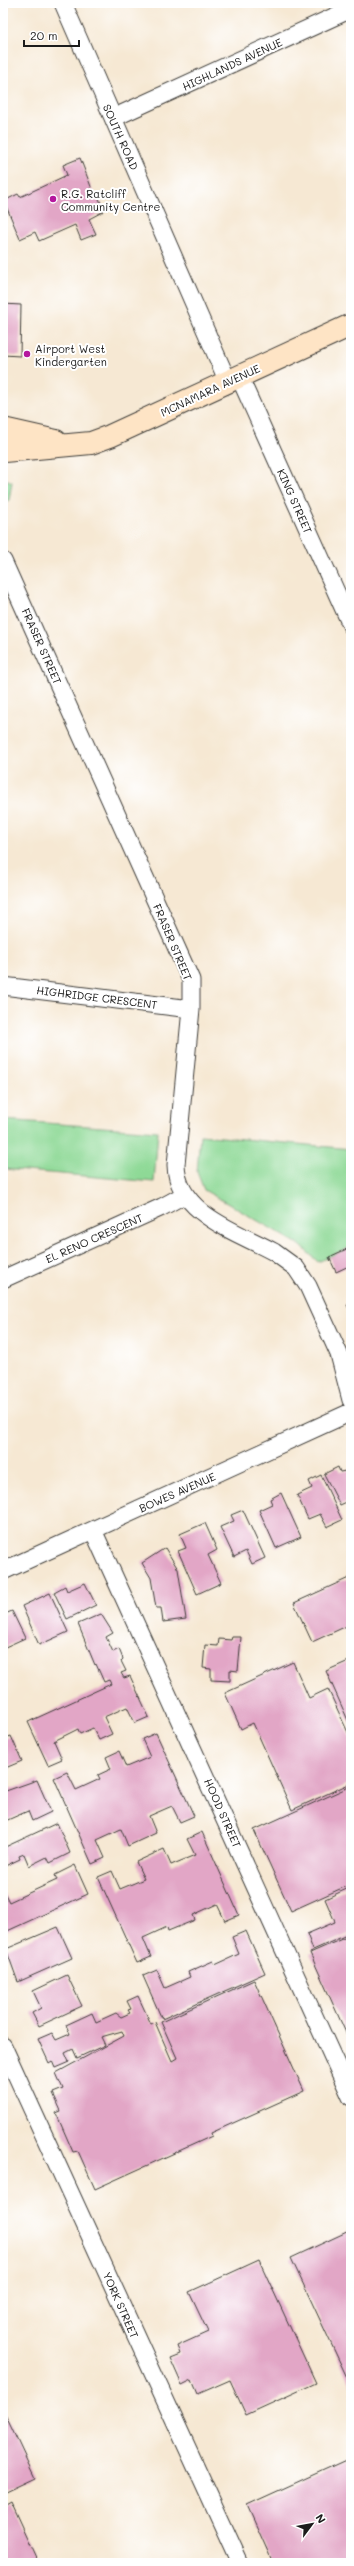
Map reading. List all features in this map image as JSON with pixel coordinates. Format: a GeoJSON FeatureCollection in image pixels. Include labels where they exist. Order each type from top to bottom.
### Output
{"type":"FeatureCollection","features":[{"type":"Feature","properties":{"kind":"street","name":"SOUTH ROAD"},"geometry":{"type":"LineString","coordinates":[[62,3],[233,379]]}},
{"type":"Feature","properties":{"kind":"street","name":"HIGHLANDS AVENUE"},"geometry":{"type":"LineString","coordinates":[[113,118],[345,8]]}},
{"type":"Feature","properties":{"kind":"street","name":"MCNAMARA AVENUE"},"geometry":{"type":"LineString","coordinates":[[3,452],[67,444],[91,443],[110,436],[351,325]]}},
{"type":"Feature","properties":{"kind":"street","name":"KING STREET"},"geometry":{"type":"LineString","coordinates":[[233,379],[351,625]]}},
{"type":"Feature","properties":{"kind":"street","name":"MCNAMARA AVENUE"},"geometry":{"type":"LineString","coordinates":[[3,429],[67,444]]}},
{"type":"Feature","properties":{"kind":"street"},"geometry":{"type":"LineString","coordinates":[[3,429],[6,438],[3,452]]}},
{"type":"Feature","properties":{"kind":"street","name":"FRASER STREET"},"geometry":{"type":"LineString","coordinates":[[3,561],[191,980],[192,1009],[176,1166],[176,1176],[184,1195],[196,1209],[274,1252],[296,1268],[308,1286],[339,1354],[351,1372]]}},
{"type":"Feature","properties":{"kind":"street","name":"HIGHRIDGE CRESCENT"},"geometry":{"type":"LineString","coordinates":[[3,986],[192,1009]]}},
{"type":"Feature","properties":{"kind":"street","name":"EL RENO CRESCENT"},"geometry":{"type":"LineString","coordinates":[[3,1279],[162,1207],[184,1195]]}},
{"type":"Feature","properties":{"kind":"street","name":"FRASER STREET"},"geometry":{"type":"LineString","coordinates":[[339,1354],[351,1400]]}},
{"type":"Feature","properties":{"kind":"street","name":"BOWES AVENUE"},"geometry":{"type":"LineString","coordinates":[[3,1571],[351,1412]]}},
{"type":"Feature","properties":{"kind":"street","name":"HOOD STREET"},"geometry":{"type":"LineString","coordinates":[[93,1530],[351,2097]]}},
{"type":"Feature","properties":{"kind":"street","name":"YORK STREET"},"geometry":{"type":"LineString","coordinates":[[3,2046],[240,2563]]}},
{"type":"Feature","properties":{"kind":"green space"},"geometry":{"type":"Polygon","coordinates":[[[3,478],[12,482],[9,500],[3,503],[3,478]]]}},
{"type":"Feature","properties":{"kind":"green space"},"geometry":{"type":"Polygon","coordinates":[[[3,1120],[158,1131],[154,1182],[3,1169],[3,1120]]]}},
{"type":"Feature","properties":{"kind":"green space"},"geometry":{"type":"Polygon","coordinates":[[[200,1135],[351,1149],[351,1247],[318,1262],[300,1245],[204,1190],[197,1172],[200,1135]]]}},
{"type":"Feature","properties":{"kind":"building","name":"R.G. Ratcliff Community Centre"},"geometry":{"type":"Polygon","coordinates":[[[80,158],[95,197],[98,196],[104,211],[89,219],[96,234],[81,240],[75,225],[39,241],[35,232],[20,239],[4,201],[18,194],[20,197],[67,175],[63,165],[80,158]]]}},
{"type":"Feature","properties":{"kind":"building"},"geometry":{"type":"Polygon","coordinates":[[[3,304],[21,305],[20,356],[3,355],[3,304]]]}},
{"type":"Feature","properties":{"kind":"building"},"geometry":{"type":"Polygon","coordinates":[[[351,1247],[351,1265],[336,1272],[329,1257],[351,1247]]]}},
{"type":"Feature","properties":{"kind":"building"},"geometry":{"type":"Polygon","coordinates":[[[351,1303],[351,1314],[347,1305],[351,1303]]]}},
{"type":"Feature","properties":{"kind":"building"},"geometry":{"type":"Polygon","coordinates":[[[338,1467],[340,1472],[351,1470],[351,1500],[340,1505],[324,1474],[338,1467]]]}},
{"type":"Feature","properties":{"kind":"building"},"geometry":{"type":"Polygon","coordinates":[[[321,1475],[342,1520],[327,1527],[320,1514],[308,1519],[297,1495],[312,1488],[309,1481],[321,1475]]]}},
{"type":"Feature","properties":{"kind":"building"},"geometry":{"type":"Polygon","coordinates":[[[281,1493],[301,1537],[276,1548],[259,1510],[272,1504],[270,1499],[281,1493]]]}},
{"type":"Feature","properties":{"kind":"building"},"geometry":{"type":"Polygon","coordinates":[[[243,1510],[265,1558],[252,1564],[246,1551],[234,1557],[220,1527],[234,1521],[231,1515],[243,1510]]]}},
{"type":"Feature","properties":{"kind":"building"},"geometry":{"type":"Polygon","coordinates":[[[205,1523],[217,1550],[208,1555],[221,1583],[197,1594],[178,1551],[186,1548],[180,1534],[205,1523]]]}},
{"type":"Feature","properties":{"kind":"building"},"geometry":{"type":"Polygon","coordinates":[[[165,1548],[178,1569],[186,1619],[163,1622],[161,1608],[156,1608],[151,1578],[142,1563],[165,1548]]]}},
{"type":"Feature","properties":{"kind":"building"},"geometry":{"type":"Polygon","coordinates":[[[351,1577],[351,1624],[312,1642],[294,1603],[351,1577]]]}},
{"type":"Feature","properties":{"kind":"building"},"geometry":{"type":"Polygon","coordinates":[[[85,1583],[96,1605],[67,1619],[54,1592],[65,1586],[67,1591],[85,1583]]]}},
{"type":"Feature","properties":{"kind":"building"},"geometry":{"type":"Polygon","coordinates":[[[50,1593],[68,1632],[39,1645],[22,1606],[50,1593]]]}},
{"type":"Feature","properties":{"kind":"building"},"geometry":{"type":"Polygon","coordinates":[[[12,1611],[25,1638],[3,1648],[3,1615],[12,1611]]]}},
{"type":"Feature","properties":{"kind":"building"},"geometry":{"type":"Polygon","coordinates":[[[101,1614],[113,1633],[106,1637],[113,1652],[119,1649],[123,1659],[121,1661],[126,1671],[121,1673],[124,1678],[130,1676],[149,1717],[135,1723],[127,1707],[104,1717],[112,1734],[99,1740],[93,1728],[80,1734],[78,1729],[54,1741],[62,1759],[48,1765],[28,1722],[111,1684],[109,1680],[104,1682],[96,1664],[95,1665],[78,1624],[101,1614]]]}},
{"type":"Feature","properties":{"kind":"building"},"geometry":{"type":"Polygon","coordinates":[[[232,1637],[241,1637],[238,1671],[230,1670],[230,1681],[211,1680],[211,1669],[203,1668],[205,1645],[218,1646],[219,1639],[231,1640],[232,1637]]]}},
{"type":"Feature","properties":{"kind":"building"},"geometry":{"type":"Polygon","coordinates":[[[351,1660],[351,1727],[326,1671],[351,1660]]]}},
{"type":"Feature","properties":{"kind":"building"},"geometry":{"type":"Polygon","coordinates":[[[293,1662],[309,1698],[328,1689],[351,1739],[351,1783],[292,1810],[253,1723],[241,1729],[225,1693],[293,1662]]]}},
{"type":"Feature","properties":{"kind":"building"},"geometry":{"type":"Polygon","coordinates":[[[156,1733],[194,1816],[180,1822],[172,1806],[149,1816],[156,1833],[128,1846],[121,1829],[97,1840],[105,1858],[92,1864],[54,1778],[67,1772],[76,1790],[100,1779],[98,1775],[111,1769],[106,1757],[119,1751],[126,1767],[150,1757],[142,1739],[156,1733]]]}},
{"type":"Feature","properties":{"kind":"building"},"geometry":{"type":"Polygon","coordinates":[[[11,1736],[22,1761],[3,1769],[3,1739],[11,1736]]]}},
{"type":"Feature","properties":{"kind":"building"},"geometry":{"type":"Polygon","coordinates":[[[37,1780],[51,1812],[32,1821],[28,1811],[3,1822],[3,1792],[37,1780]]]}},
{"type":"Feature","properties":{"kind":"building"},"geometry":{"type":"Polygon","coordinates":[[[351,1786],[351,1884],[291,1911],[254,1830],[351,1786]]]}},
{"type":"Feature","properties":{"kind":"building"},"geometry":{"type":"Polygon","coordinates":[[[57,1823],[70,1853],[50,1863],[47,1857],[29,1866],[24,1854],[19,1856],[20,1859],[5,1866],[3,1848],[57,1823]]]}},
{"type":"Feature","properties":{"kind":"building"},"geometry":{"type":"Polygon","coordinates":[[[202,1832],[239,1915],[225,1921],[217,1904],[193,1915],[195,1920],[168,1931],[167,1927],[143,1938],[151,1957],[137,1963],[98,1877],[112,1871],[120,1889],[144,1879],[136,1862],[164,1849],[171,1865],[195,1855],[187,1839],[202,1832]]]}},
{"type":"Feature","properties":{"kind":"building"},"geometry":{"type":"Polygon","coordinates":[[[75,1865],[88,1894],[3,1933],[3,1895],[5,1894],[9,1902],[57,1880],[55,1875],[75,1865]]]}},
{"type":"Feature","properties":{"kind":"building"},"geometry":{"type":"Polygon","coordinates":[[[351,1887],[351,1933],[313,1950],[307,1934],[335,1922],[325,1899],[351,1887]]]}},
{"type":"Feature","properties":{"kind":"building"},"geometry":{"type":"Polygon","coordinates":[[[58,1927],[72,1958],[18,1982],[6,1949],[58,1927]]]}},
{"type":"Feature","properties":{"kind":"building"},"geometry":{"type":"Polygon","coordinates":[[[246,1931],[265,1973],[162,2019],[143,1976],[157,1970],[165,1988],[190,1977],[188,1972],[213,1961],[215,1965],[239,1954],[232,1937],[246,1931]]]}},
{"type":"Feature","properties":{"kind":"building"},"geometry":{"type":"Polygon","coordinates":[[[351,1935],[351,2044],[310,1953],[351,1935]]]}},
{"type":"Feature","properties":{"kind":"building"},"geometry":{"type":"Polygon","coordinates":[[[67,1975],[82,2006],[39,2026],[32,2013],[41,2008],[33,1991],[67,1975]]]}},
{"type":"Feature","properties":{"kind":"building"},"geometry":{"type":"Polygon","coordinates":[[[254,1980],[304,2091],[211,2133],[212,2136],[95,2189],[78,2151],[73,2152],[56,2113],[61,2111],[53,2093],[63,2089],[56,2073],[124,2036],[122,2031],[101,2037],[105,2045],[77,2058],[73,2049],[65,2053],[69,2062],[55,2068],[52,2061],[49,2063],[38,2039],[52,2033],[56,2040],[70,2034],[66,2025],[92,2013],[96,2022],[116,2013],[121,2017],[130,2013],[128,2010],[131,2009],[127,2001],[138,1996],[151,2024],[155,2022],[172,2061],[177,2058],[161,2022],[254,1980]]]}},
{"type":"Feature","properties":{"kind":"building"},"geometry":{"type":"Polygon","coordinates":[[[351,2230],[351,2386],[291,2258],[351,2230]]]}},
{"type":"Feature","properties":{"kind":"building"},"geometry":{"type":"Polygon","coordinates":[[[259,2260],[316,2383],[246,2415],[230,2380],[198,2394],[192,2380],[182,2385],[170,2358],[180,2354],[177,2346],[208,2332],[189,2292],[259,2260]]]}},
{"type":"Feature","properties":{"kind":"building"},"geometry":{"type":"Polygon","coordinates":[[[3,2410],[35,2478],[3,2493],[3,2410]]]}},
{"type":"Feature","properties":{"kind":"building"},"geometry":{"type":"Polygon","coordinates":[[[348,2459],[351,2466],[351,2563],[273,2563],[247,2505],[348,2459]]]}},
{"type":"Feature","properties":{"kind":"building"},"geometry":{"type":"Polygon","coordinates":[[[10,2502],[38,2563],[3,2563],[3,2506],[10,2502]]]}},
{"type":"Feature","properties":{"kind":"place","name":"R.G. Ratcliff Community Centre"},"geometry":{"type":"Point","coordinates":[53,199]}},
{"type":"Feature","properties":{"kind":"place","name":"Airport West Kindergarten"},"geometry":{"type":"Point","coordinates":[27,354]}}]}
